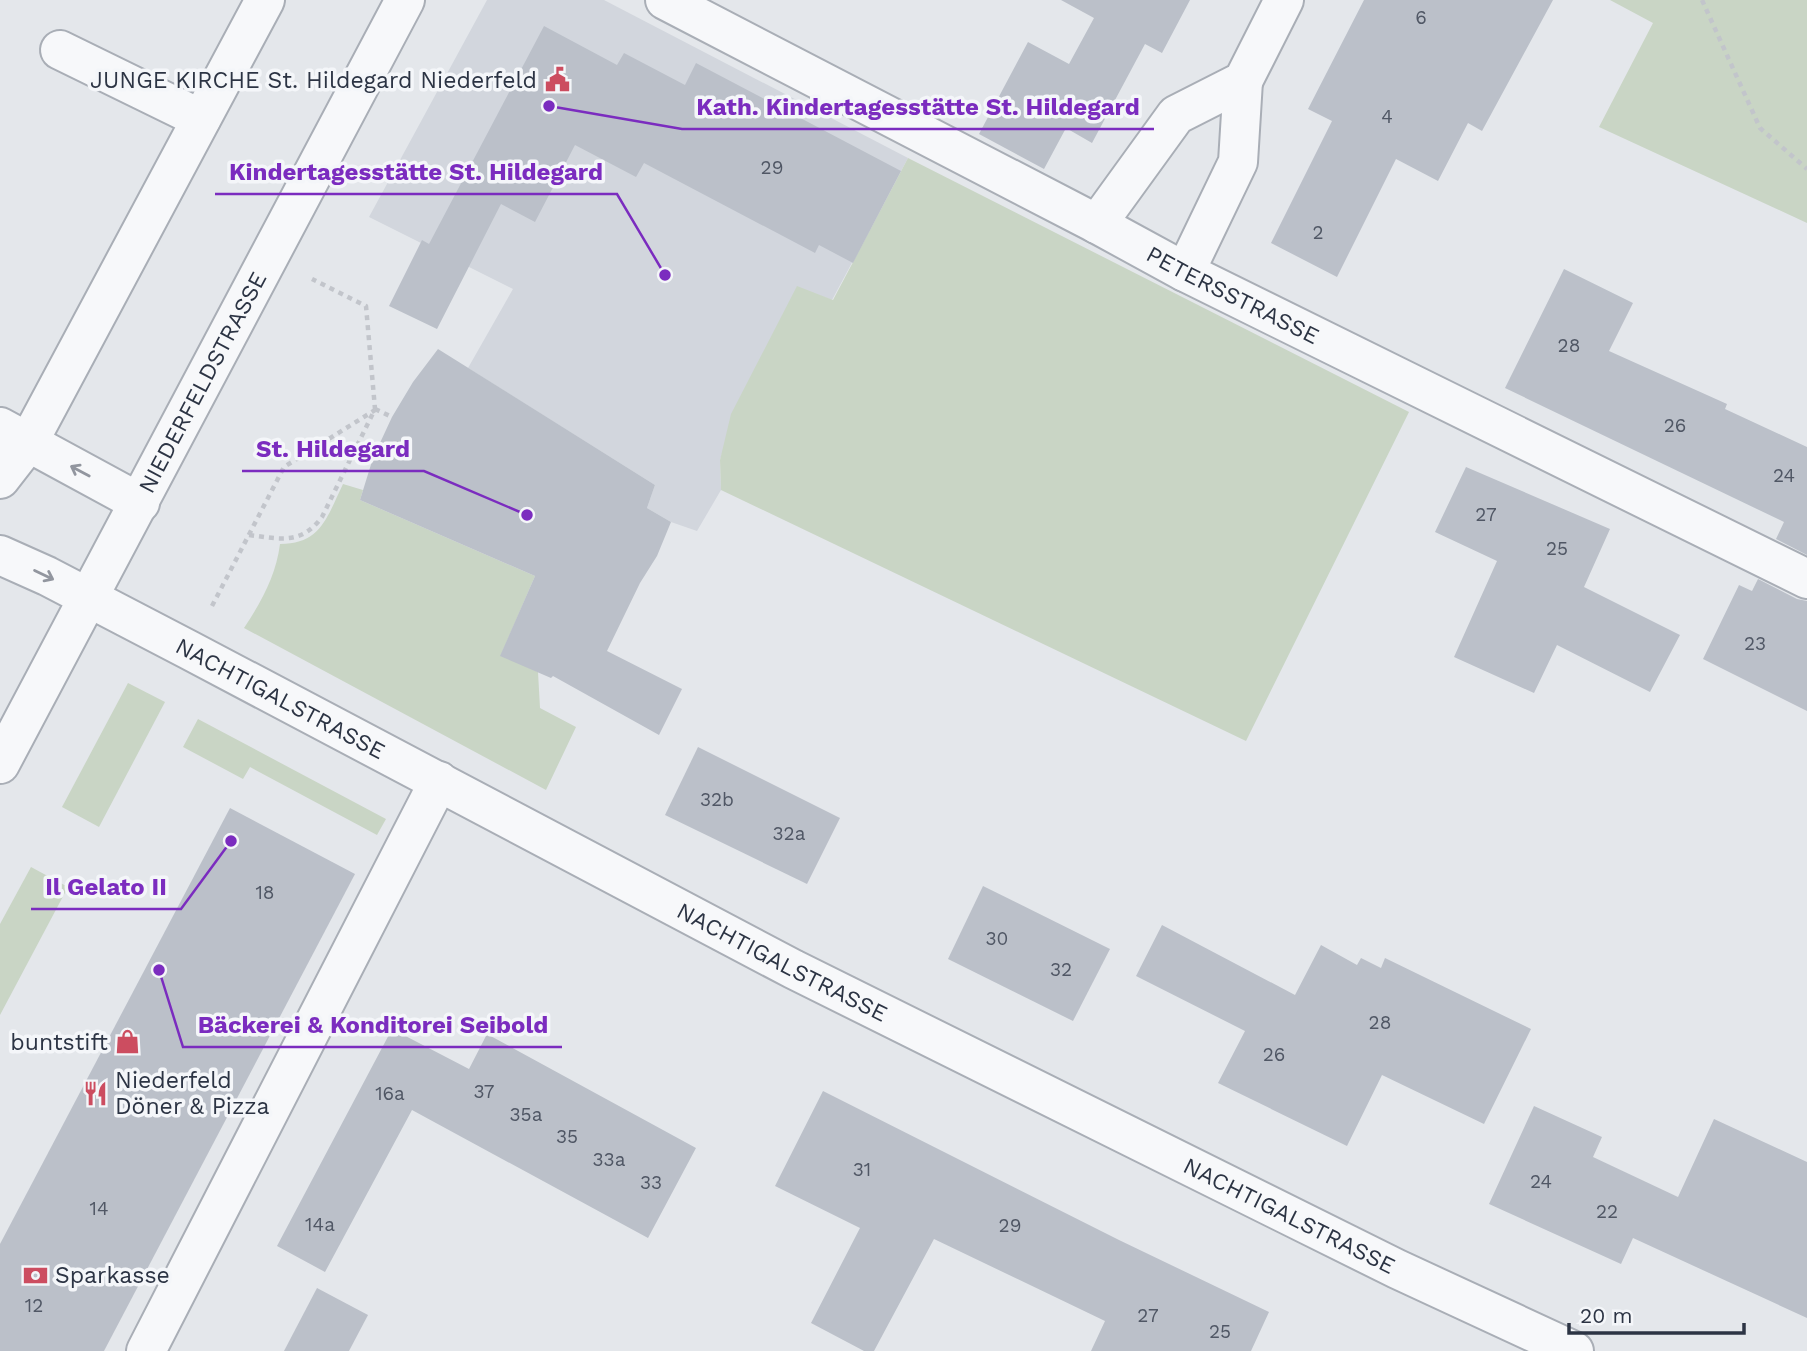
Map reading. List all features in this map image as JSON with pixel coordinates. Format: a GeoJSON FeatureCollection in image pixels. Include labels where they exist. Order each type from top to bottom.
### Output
{"type":"FeatureCollection","features":[{"type":"Feature","properties":{"kind":"street"},"geometry":{"type":"LineString","coordinates":[[0,479],[14,435],[201,119],[265,0]]}},
{"type":"Feature","properties":{"kind":"street","name":"NIEDERFELDSTRASSE"},"geometry":{"type":"LineString","coordinates":[[0,764],[405,0]]}},
{"type":"Feature","properties":{"kind":"street","name":"PETERSSTRASSE"},"geometry":{"type":"LineString","coordinates":[[665,0],[1185,272],[1807,579]]}},
{"type":"Feature","properties":{"kind":"street"},"geometry":{"type":"LineString","coordinates":[[1185,272],[1238,162],[1243,81],[1284,0]]}},
{"type":"Feature","properties":{"kind":"street"},"geometry":{"type":"LineString","coordinates":[[60,50],[201,119]]}},
{"type":"Feature","properties":{"kind":"street"},"geometry":{"type":"LineString","coordinates":[[1097,224],[1176,116],[1243,81]]}},
{"type":"Feature","properties":{"kind":"street"},"geometry":{"type":"LineString","coordinates":[[14,435],[140,503]]}},
{"type":"Feature","properties":{"kind":"street","name":"NACHTIGALSTRASSE"},"geometry":{"type":"LineString","coordinates":[[0,555],[47,576],[189,650],[793,970],[1397,1269],[1574,1351]]}},
{"type":"Feature","properties":{"kind":"street"},"geometry":{"type":"LineString","coordinates":[[146,1351],[439,781]]}},
{"type":"Feature","properties":{"kind":"path"},"geometry":{"type":"LineString","coordinates":[[1702,0],[1760,128],[1807,169]]}},
{"type":"Feature","properties":{"kind":"path"},"geometry":{"type":"LineString","coordinates":[[249,535],[293,538],[306,534],[316,526],[323,517],[376,409],[366,306],[352,299]]}},
{"type":"Feature","properties":{"kind":"path"},"geometry":{"type":"LineString","coordinates":[[376,409],[392,418]]}},
{"type":"Feature","properties":{"kind":"path"},"geometry":{"type":"LineString","coordinates":[[189,650],[284,467],[376,409]]}},
{"type":"Feature","properties":{"kind":"shaded area"},"geometry":{"type":"Polygon","coordinates":[[[487,0],[604,0],[908,158],[832,300],[797,287],[726,441],[720,460],[721,490],[697,531],[671,522],[647,508],[655,485],[468,368],[513,289],[369,217],[487,0]]]}},
{"type":"Feature","properties":{"kind":"green space"},"geometry":{"type":"Polygon","coordinates":[[[1610,0],[1807,0],[1807,223],[1599,127],[1653,23],[1610,0]]]}},
{"type":"Feature","properties":{"kind":"green space"},"geometry":{"type":"Polygon","coordinates":[[[908,158],[1409,412],[1246,741],[721,490],[720,460],[731,414],[797,286],[833,300],[908,158]]]}},
{"type":"Feature","properties":{"kind":"green space"},"geometry":{"type":"Polygon","coordinates":[[[343,484],[363,490],[360,500],[535,576],[501,655],[538,672],[540,708],[576,727],[546,790],[244,628],[267,587],[280,544],[294,543],[314,534],[327,517],[343,484]]]}},
{"type":"Feature","properties":{"kind":"green space"},"geometry":{"type":"Polygon","coordinates":[[[128,683],[165,702],[99,827],[62,807],[128,683]]]}},
{"type":"Feature","properties":{"kind":"green space"},"geometry":{"type":"Polygon","coordinates":[[[198,719],[386,819],[377,835],[250,767],[243,779],[183,747],[198,719]]]}},
{"type":"Feature","properties":{"kind":"green space"},"geometry":{"type":"Polygon","coordinates":[[[31,867],[68,887],[0,1015],[0,924],[31,867]]]}},
{"type":"Feature","properties":{"kind":"building"},"geometry":{"type":"Polygon","coordinates":[[[1061,0],[1190,0],[1162,53],[1145,44],[1092,143],[1066,128],[1044,169],[979,134],[1028,42],[1069,64],[1094,18],[1061,0]]]}},
{"type":"Feature","properties":{"kind":"building"},"geometry":{"type":"Polygon","coordinates":[[[1364,0],[1553,0],[1482,131],[1468,123],[1438,181],[1396,159],[1337,277],[1271,243],[1332,121],[1308,109],[1364,0]]]}},
{"type":"Feature","properties":{"kind":"building"},"geometry":{"type":"Polygon","coordinates":[[[544,26],[617,65],[624,53],[685,85],[696,63],[901,171],[853,263],[819,245],[815,253],[644,163],[636,177],[575,145],[535,222],[501,204],[437,329],[389,306],[422,240],[429,244],[544,26]]]}},
{"type":"Feature","properties":{"kind":"building"},"geometry":{"type":"Polygon","coordinates":[[[1564,269],[1633,303],[1609,351],[1727,404],[1725,409],[1807,447],[1807,555],[1776,539],[1784,522],[1505,388],[1564,269]]]}},
{"type":"Feature","properties":{"kind":"building"},"geometry":{"type":"Polygon","coordinates":[[[438,349],[655,485],[647,508],[671,522],[657,556],[640,583],[607,651],[682,689],[659,735],[553,676],[551,678],[500,656],[535,576],[360,500],[373,458],[392,417],[413,382],[438,349]]]}},
{"type":"Feature","properties":{"kind":"building"},"geometry":{"type":"Polygon","coordinates":[[[1466,467],[1610,529],[1584,587],[1680,635],[1650,692],[1557,645],[1534,693],[1454,657],[1497,561],[1435,532],[1466,467]]]}},
{"type":"Feature","properties":{"kind":"building"},"geometry":{"type":"Polygon","coordinates":[[[1758,579],[1797,599],[1807,601],[1807,711],[1703,659],[1739,585],[1752,591],[1758,579]]]}},
{"type":"Feature","properties":{"kind":"building"},"geometry":{"type":"Polygon","coordinates":[[[698,747],[840,818],[807,884],[665,815],[698,747]]]}},
{"type":"Feature","properties":{"kind":"building"},"geometry":{"type":"Polygon","coordinates":[[[230,808],[355,874],[104,1351],[0,1351],[0,1244],[230,808]]]}},
{"type":"Feature","properties":{"kind":"building"},"geometry":{"type":"Polygon","coordinates":[[[983,886],[1110,949],[1073,1021],[948,959],[983,886]]]}},
{"type":"Feature","properties":{"kind":"building"},"geometry":{"type":"Polygon","coordinates":[[[1162,925],[1295,995],[1321,945],[1357,965],[1361,958],[1381,968],[1385,958],[1531,1029],[1484,1124],[1382,1075],[1347,1146],[1218,1083],[1245,1031],[1136,976],[1162,925]]]}},
{"type":"Feature","properties":{"kind":"building"},"geometry":{"type":"Polygon","coordinates":[[[392,1029],[469,1069],[487,1034],[696,1148],[648,1238],[412,1110],[325,1272],[277,1246],[392,1029]]]}},
{"type":"Feature","properties":{"kind":"building"},"geometry":{"type":"Polygon","coordinates":[[[823,1091],[1269,1312],[1251,1351],[1091,1351],[1105,1321],[934,1239],[874,1351],[864,1351],[811,1323],[860,1228],[775,1186],[823,1091]]]}},
{"type":"Feature","properties":{"kind":"building"},"geometry":{"type":"Polygon","coordinates":[[[1534,1106],[1602,1137],[1593,1157],[1678,1197],[1714,1119],[1807,1162],[1807,1318],[1633,1238],[1621,1264],[1489,1204],[1534,1106]]]}},
{"type":"Feature","properties":{"kind":"building"},"geometry":{"type":"Polygon","coordinates":[[[317,1288],[368,1315],[349,1351],[284,1351],[317,1288]]]}},
{"type":"Feature","properties":{"kind":"place","name":"JUNGE KIRCHE St. Hildegard Niederfeld"},"geometry":{"type":"Point","coordinates":[557,80]}},
{"type":"Feature","properties":{"kind":"place","name":"Kath. Kindertagesstätte St. Hildegard"},"geometry":{"type":"Point","coordinates":[549,106]}},
{"type":"Feature","properties":{"kind":"place","name":"Kindertagesstätte St. Hildegard"},"geometry":{"type":"Point","coordinates":[665,275]}},
{"type":"Feature","properties":{"kind":"place","name":"St. Hildegard"},"geometry":{"type":"Point","coordinates":[527,515]}},
{"type":"Feature","properties":{"kind":"place","name":"Il Gelato II"},"geometry":{"type":"Point","coordinates":[231,841]}},
{"type":"Feature","properties":{"kind":"place","name":"Bäckerei & Konditorei Seibold"},"geometry":{"type":"Point","coordinates":[159,970]}},
{"type":"Feature","properties":{"kind":"place","name":"buntstift"},"geometry":{"type":"Point","coordinates":[128,1042]}},
{"type":"Feature","properties":{"kind":"place","name":"Niederfeld Döner & Pizza"},"geometry":{"type":"Point","coordinates":[95,1093]}},
{"type":"Feature","properties":{"kind":"place","name":"Sparkasse"},"geometry":{"type":"Point","coordinates":[35,1275]}}]}
